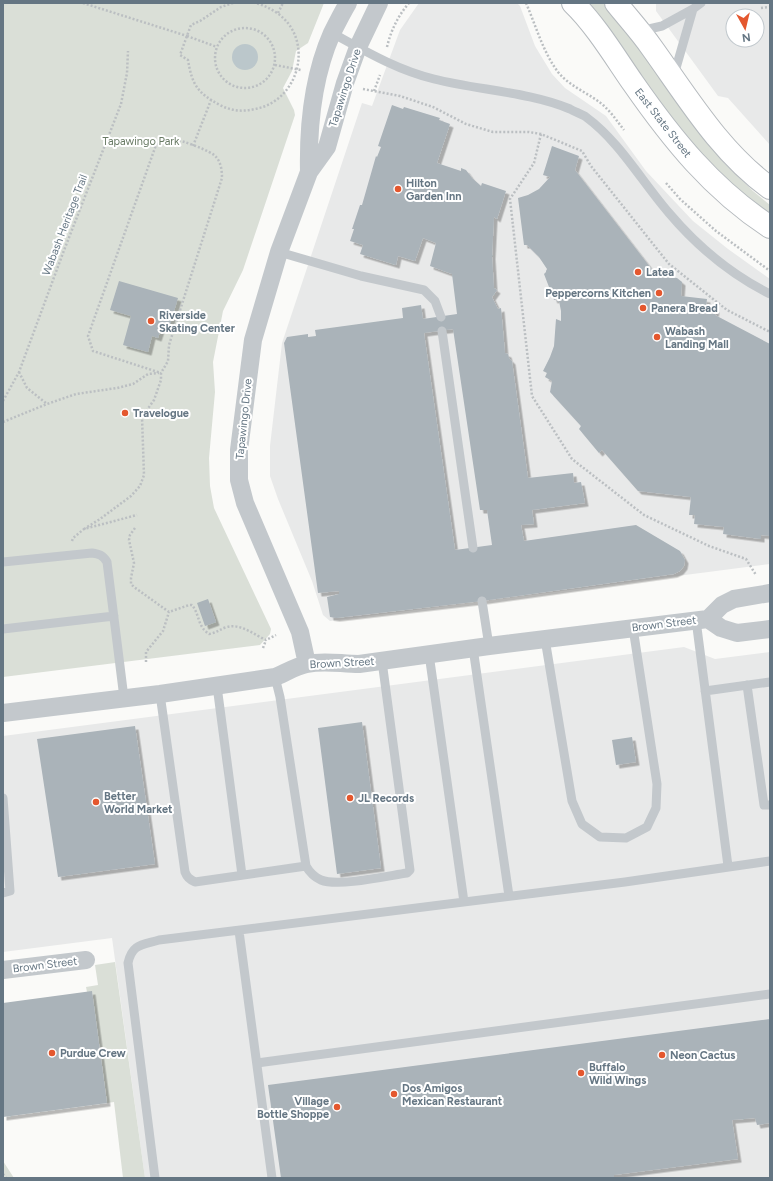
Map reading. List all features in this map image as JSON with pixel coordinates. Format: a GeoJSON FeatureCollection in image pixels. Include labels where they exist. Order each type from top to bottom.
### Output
{"type":"FeatureCollection","features":[{"type":"Feature","properties":{"kind":"main road","name":"East State Street"},"geometry":{"type":"LineString","coordinates":[[573,3],[598,33],[661,123],[685,152],[719,188],[751,215],[770,227]]}},
{"type":"Feature","properties":{"kind":"main road"},"geometry":{"type":"LineString","coordinates":[[616,3],[640,31],[723,146],[754,177],[770,188]]}},
{"type":"Feature","properties":{"kind":"street","name":"Tapawingo Drive"},"geometry":{"type":"LineString","coordinates":[[309,172],[309,128],[318,75],[332,33],[348,3]]}},
{"type":"Feature","properties":{"kind":"street","name":"Tapawingo Drive"},"geometry":{"type":"LineString","coordinates":[[307,664],[300,632],[245,503],[239,480],[239,450],[253,340],[279,252],[309,172],[327,147],[345,83],[358,47],[378,3]]}},
{"type":"Feature","properties":{"kind":"street","name":"Brown Street"},"geometry":{"type":"LineString","coordinates":[[3,713],[275,678],[287,671],[307,664],[327,662],[358,664],[702,619],[722,605],[734,599],[770,593]]}},
{"type":"Feature","properties":{"kind":"street","name":"Brown Street"},"geometry":{"type":"LineString","coordinates":[[702,619],[721,628],[737,633],[770,629]]}},
{"type":"Feature","properties":{"kind":"street","name":"Brown Street"},"geometry":{"type":"LineString","coordinates":[[3,970],[86,960]]}},
{"type":"Feature","properties":{"kind":"lane"},"geometry":{"type":"LineString","coordinates":[[640,31],[662,26],[701,3]]}},
{"type":"Feature","properties":{"kind":"lane"},"geometry":{"type":"LineString","coordinates":[[673,78],[693,9]]}},
{"type":"Feature","properties":{"kind":"lane"},"geometry":{"type":"LineString","coordinates":[[332,33],[384,61],[407,71],[433,79],[530,97],[560,105],[586,116],[613,142],[669,214],[704,249],[750,284],[770,294]]}},
{"type":"Feature","properties":{"kind":"lane"},"geometry":{"type":"LineString","coordinates":[[279,252],[361,276],[424,290],[435,301],[441,317]]}},
{"type":"Feature","properties":{"kind":"lane"},"geometry":{"type":"LineString","coordinates":[[442,330],[473,548]]}},
{"type":"Feature","properties":{"kind":"lane"},"geometry":{"type":"LineString","coordinates":[[3,562],[92,553],[101,554],[107,562],[124,698]]}},
{"type":"Feature","properties":{"kind":"lane"},"geometry":{"type":"LineString","coordinates":[[482,601],[481,647],[509,896]]}},
{"type":"Feature","properties":{"kind":"lane"},"geometry":{"type":"LineString","coordinates":[[3,629],[114,616]]}},
{"type":"Feature","properties":{"kind":"lane"},"geometry":{"type":"LineString","coordinates":[[702,619],[705,691],[728,866]]}},
{"type":"Feature","properties":{"kind":"lane"},"geometry":{"type":"LineString","coordinates":[[545,639],[572,801],[582,824],[600,837],[626,838],[647,827],[656,808],[657,784],[633,628]]}},
{"type":"Feature","properties":{"kind":"lane"},"geometry":{"type":"LineString","coordinates":[[429,654],[464,902]]}},
{"type":"Feature","properties":{"kind":"lane"},"geometry":{"type":"LineString","coordinates":[[275,678],[280,697],[306,866],[311,875],[321,880],[338,883],[407,873],[410,870],[382,661]]}},
{"type":"Feature","properties":{"kind":"lane"},"geometry":{"type":"LineString","coordinates":[[705,691],[770,682]]}},
{"type":"Feature","properties":{"kind":"lane"},"geometry":{"type":"LineString","coordinates":[[747,685],[764,805],[770,805]]}},
{"type":"Feature","properties":{"kind":"lane"},"geometry":{"type":"LineString","coordinates":[[217,686],[242,875]]}},
{"type":"Feature","properties":{"kind":"lane"},"geometry":{"type":"LineString","coordinates":[[160,694],[184,872],[189,879],[195,882],[306,866]]}},
{"type":"Feature","properties":{"kind":"lane"},"geometry":{"type":"LineString","coordinates":[[3,798],[10,891],[3,893]]}},
{"type":"Feature","properties":{"kind":"lane"},"geometry":{"type":"LineString","coordinates":[[155,1178],[128,963],[130,954],[138,946],[159,940],[672,876],[728,866],[770,861]]}},
{"type":"Feature","properties":{"kind":"lane"},"geometry":{"type":"LineString","coordinates":[[239,930],[272,1178]]}},
{"type":"Feature","properties":{"kind":"lane"},"geometry":{"type":"LineString","coordinates":[[257,1062],[770,994]]}},
{"type":"Feature","properties":{"kind":"path"},"geometry":{"type":"LineString","coordinates":[[83,3],[217,47]]}},
{"type":"Feature","properties":{"kind":"path"},"geometry":{"type":"LineString","coordinates":[[233,3],[221,7],[200,21],[191,25],[180,55],[188,60],[193,80],[200,92],[211,100],[227,108],[245,111],[262,108],[278,99],[291,86],[298,70],[299,54],[296,38],[289,25],[278,13],[265,6],[255,3]]}},
{"type":"Feature","properties":{"kind":"path"},"geometry":{"type":"LineString","coordinates":[[278,13],[283,3]]}},
{"type":"Feature","properties":{"kind":"path"},"geometry":{"type":"LineString","coordinates":[[387,48],[390,35],[399,15],[409,3]]}},
{"type":"Feature","properties":{"kind":"path"},"geometry":{"type":"LineString","coordinates":[[761,8],[770,7]]}},
{"type":"Feature","properties":{"kind":"path"},"geometry":{"type":"LineString","coordinates":[[250,27],[259,30],[268,36],[274,45],[276,55],[275,65],[272,74],[265,82],[246,88],[236,87],[228,83],[221,76],[216,67],[215,57],[217,47],[222,38],[230,31],[250,27]]}},
{"type":"Feature","properties":{"kind":"path","name":"Wabash Heritage Trail"},"geometry":{"type":"LineString","coordinates":[[3,401],[19,372],[63,253],[121,104],[128,73],[128,51]]}},
{"type":"Feature","properties":{"kind":"path"},"geometry":{"type":"LineString","coordinates":[[275,65],[298,70]]}},
{"type":"Feature","properties":{"kind":"path"},"geometry":{"type":"LineString","coordinates":[[374,91],[381,70]]}},
{"type":"Feature","properties":{"kind":"path"},"geometry":{"type":"LineString","coordinates":[[360,88],[400,96],[433,107],[466,124],[493,132],[529,132],[541,134],[582,151],[591,166],[669,264],[727,310],[770,332]]}},
{"type":"Feature","properties":{"kind":"path"},"geometry":{"type":"LineString","coordinates":[[193,146],[211,100]]}},
{"type":"Feature","properties":{"kind":"path"},"geometry":{"type":"LineString","coordinates":[[541,134],[534,163],[510,199],[532,396],[572,459],[644,515],[709,546],[746,560],[756,575]]}},
{"type":"Feature","properties":{"kind":"path"},"geometry":{"type":"LineString","coordinates":[[68,555],[73,538],[84,528],[100,520],[131,496],[140,486],[144,475],[142,417],[154,400],[161,380],[161,373],[168,361],[169,345],[222,178],[221,168],[216,157],[207,150],[174,139],[163,140],[156,145],[88,336],[93,351],[161,373]]}},
{"type":"Feature","properties":{"kind":"path"},"geometry":{"type":"LineString","coordinates":[[19,372],[27,388],[47,404]]}},
{"type":"Feature","properties":{"kind":"path"},"geometry":{"type":"LineString","coordinates":[[3,422],[76,394],[117,388],[133,384],[148,374],[161,373]]}},
{"type":"Feature","properties":{"kind":"path"},"geometry":{"type":"LineString","coordinates":[[84,528],[137,515]]}},
{"type":"Feature","properties":{"kind":"path"},"geometry":{"type":"LineString","coordinates":[[135,528],[130,535],[129,540],[134,563],[131,584],[169,612]]}},
{"type":"Feature","properties":{"kind":"path"},"geometry":{"type":"LineString","coordinates":[[169,612],[189,604],[195,608],[201,626],[209,634],[214,634],[228,627],[234,626],[266,640]]}},
{"type":"Feature","properties":{"kind":"path"},"geometry":{"type":"LineString","coordinates":[[146,662],[146,652],[163,631],[169,612]]}},
{"type":"Feature","properties":{"kind":"path"},"geometry":{"type":"LineString","coordinates":[[263,648],[266,640],[276,635]]}},
{"type":"Feature","properties":{"kind":"path"},"geometry":{"type":"LineString","coordinates":[[3,1174],[6,1178]]}},
{"type":"Feature","properties":{"kind":"shaded area"},"geometry":{"type":"Polygon","coordinates":[[[419,3],[517,3],[520,6],[535,46],[552,74],[565,88],[606,116],[646,171],[693,221],[728,249],[770,279],[770,564],[330,621],[323,615],[312,581],[270,476],[270,446],[282,343],[362,103],[372,106],[400,30],[419,3]]]}},
{"type":"Feature","properties":{"kind":"shaded area"},"geometry":{"type":"Polygon","coordinates":[[[656,3],[770,3],[770,145],[728,98],[718,96],[656,11],[656,3]]]}},
{"type":"Feature","properties":{"kind":"shaded area"},"geometry":{"type":"Polygon","coordinates":[[[245,44],[254,48],[258,57],[254,66],[245,70],[236,66],[232,57],[236,48],[245,44]]]}},
{"type":"Feature","properties":{"kind":"shaded area"},"geometry":{"type":"Polygon","coordinates":[[[684,647],[715,659],[770,652],[770,1178],[145,1178],[112,938],[3,952],[3,736],[684,647]]]}},
{"type":"Feature","properties":{"kind":"green space","name":"Tapawingo Park"},"geometry":{"type":"Polygon","coordinates":[[[3,3],[324,3],[308,43],[296,51],[292,71],[283,88],[295,115],[243,270],[223,311],[213,362],[215,392],[209,458],[210,486],[214,508],[271,629],[270,634],[260,645],[3,677],[3,3]]]}},
{"type":"Feature","properties":{"kind":"green space"},"geometry":{"type":"Polygon","coordinates":[[[586,3],[603,3],[613,13],[702,136],[725,164],[770,205],[770,214],[745,196],[707,161],[673,121],[586,3]]]}},
{"type":"Feature","properties":{"kind":"green space"},"geometry":{"type":"Polygon","coordinates":[[[115,962],[145,1178],[123,1178],[114,1102],[107,1103],[92,992],[87,992],[86,987],[98,985],[95,965],[115,962]]]}},
{"type":"Feature","properties":{"kind":"green space"},"geometry":{"type":"Polygon","coordinates":[[[3,1161],[14,1178],[3,1178],[3,1161]]]}},
{"type":"Feature","properties":{"kind":"building"},"geometry":{"type":"Polygon","coordinates":[[[392,105],[403,109],[404,107],[440,118],[439,120],[450,124],[437,163],[461,171],[461,168],[466,170],[481,186],[482,183],[506,191],[497,219],[494,217],[492,256],[494,288],[497,290],[492,297],[498,309],[501,308],[505,353],[508,354],[512,361],[528,478],[573,473],[574,483],[581,482],[585,503],[532,510],[534,524],[521,525],[524,541],[636,525],[680,551],[685,560],[684,566],[680,571],[674,574],[482,601],[336,618],[330,617],[327,597],[339,594],[339,591],[318,593],[284,343],[287,337],[308,334],[308,337],[316,336],[315,330],[403,318],[402,308],[421,305],[423,319],[457,314],[452,274],[430,266],[436,243],[423,238],[415,261],[398,256],[396,265],[360,254],[363,245],[350,241],[354,229],[352,229],[360,205],[362,205],[376,156],[377,157],[381,147],[378,146],[392,105]],[[453,329],[424,333],[455,550],[492,545],[487,510],[480,510],[453,329]]]}},
{"type":"Feature","properties":{"kind":"building","name":"Wabash Landing Mall"},"geometry":{"type":"Polygon","coordinates":[[[552,146],[579,156],[575,170],[657,276],[677,278],[682,282],[681,296],[707,299],[706,308],[716,309],[715,315],[770,344],[770,536],[761,535],[761,539],[723,534],[724,527],[694,524],[695,515],[689,515],[691,497],[638,491],[602,450],[599,453],[579,429],[581,426],[550,392],[552,381],[545,377],[547,373],[543,371],[554,346],[556,319],[561,321],[561,311],[559,301],[557,302],[557,299],[554,300],[544,274],[547,269],[539,257],[527,245],[524,245],[518,198],[539,189],[550,177],[543,175],[552,146]]]}},
{"type":"Feature","properties":{"kind":"building","name":"Riverside Skating Center"},"geometry":{"type":"Polygon","coordinates":[[[119,281],[178,298],[169,328],[162,326],[158,338],[152,336],[148,352],[123,345],[131,316],[110,310],[119,281]]]}},
{"type":"Feature","properties":{"kind":"building"},"geometry":{"type":"Polygon","coordinates":[[[208,599],[216,622],[205,626],[197,603],[208,599]]]}},
{"type":"Feature","properties":{"kind":"building","name":"JL Records"},"geometry":{"type":"Polygon","coordinates":[[[362,722],[381,868],[337,874],[318,728],[362,722]]]}},
{"type":"Feature","properties":{"kind":"building","name":"Better World Market"},"geometry":{"type":"Polygon","coordinates":[[[135,726],[155,864],[58,877],[37,739],[135,726]]]}},
{"type":"Feature","properties":{"kind":"building"},"geometry":{"type":"Polygon","coordinates":[[[632,737],[636,762],[616,765],[612,740],[632,737]]]}},
{"type":"Feature","properties":{"kind":"building","name":"Purdue Crew"},"geometry":{"type":"Polygon","coordinates":[[[92,991],[107,1103],[3,1117],[3,1003],[92,991]]]}},
{"type":"Feature","properties":{"kind":"building"},"geometry":{"type":"Polygon","coordinates":[[[770,1019],[770,1123],[757,1125],[755,1118],[732,1120],[738,1159],[614,1175],[614,1178],[281,1178],[268,1085],[770,1019]]]}},
{"type":"Feature","properties":{"kind":"place","name":"Hilton Garden Inn"},"geometry":{"type":"Point","coordinates":[398,189]}},
{"type":"Feature","properties":{"kind":"place","name":"Latea"},"geometry":{"type":"Point","coordinates":[638,272]}},
{"type":"Feature","properties":{"kind":"place","name":"Peppercorns Kitchen"},"geometry":{"type":"Point","coordinates":[659,293]}},
{"type":"Feature","properties":{"kind":"place","name":"Panera Bread"},"geometry":{"type":"Point","coordinates":[643,308]}},
{"type":"Feature","properties":{"kind":"place","name":"Riverside Skating Center"},"geometry":{"type":"Point","coordinates":[151,321]}},
{"type":"Feature","properties":{"kind":"place","name":"Wabash Landing Mall"},"geometry":{"type":"Point","coordinates":[657,337]}},
{"type":"Feature","properties":{"kind":"place","name":"Travelogue"},"geometry":{"type":"Point","coordinates":[125,413]}},
{"type":"Feature","properties":{"kind":"place","name":"JL Records"},"geometry":{"type":"Point","coordinates":[350,798]}},
{"type":"Feature","properties":{"kind":"place","name":"Better World Market"},"geometry":{"type":"Point","coordinates":[96,802]}},
{"type":"Feature","properties":{"kind":"place","name":"Purdue Crew"},"geometry":{"type":"Point","coordinates":[52,1053]}},
{"type":"Feature","properties":{"kind":"place","name":"Neon Cactus"},"geometry":{"type":"Point","coordinates":[662,1055]}},
{"type":"Feature","properties":{"kind":"place","name":"Buffalo Wild Wings"},"geometry":{"type":"Point","coordinates":[581,1073]}},
{"type":"Feature","properties":{"kind":"place","name":"Dos Amigos Mexican Restaurant"},"geometry":{"type":"Point","coordinates":[394,1094]}},
{"type":"Feature","properties":{"kind":"place","name":"Village Bottle Shoppe"},"geometry":{"type":"Point","coordinates":[337,1107]}}]}
